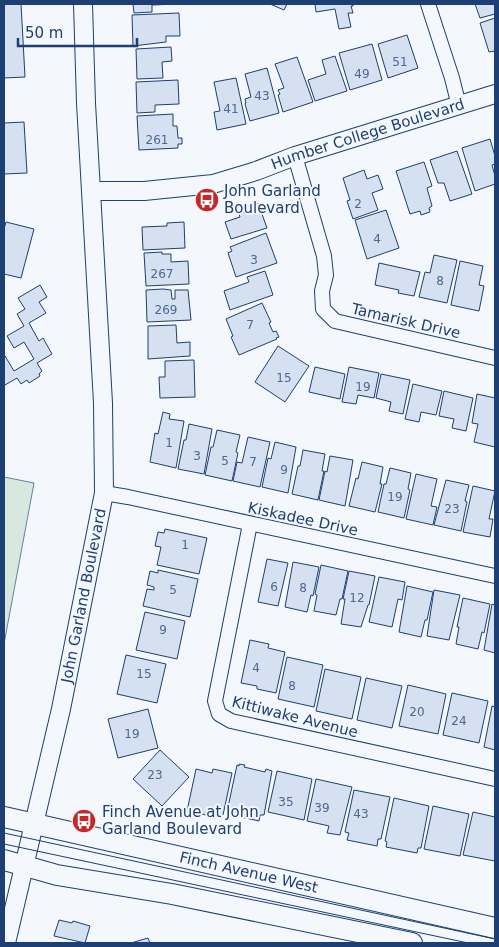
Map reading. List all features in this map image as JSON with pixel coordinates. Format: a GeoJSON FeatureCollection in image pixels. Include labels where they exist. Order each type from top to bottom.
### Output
{"type":"FeatureCollection","features":[{"type":"Feature","properties":{"kind":"main road","name":"Finch Avenue West"},"geometry":{"type":"LineString","coordinates":[[4,817],[495,928]]}},
{"type":"Feature","properties":{"kind":"main road"},"geometry":{"type":"LineString","coordinates":[[4,860],[57,875],[172,894],[412,943]]}},
{"type":"Feature","properties":{"kind":"street","name":"John Garland Boulevard"},"geometry":{"type":"LineString","coordinates":[[6,943],[61,708],[104,493],[103,403],[86,103],[83,4]]}},
{"type":"Feature","properties":{"kind":"street"},"geometry":{"type":"LineString","coordinates":[[428,4],[459,106]]}},
{"type":"Feature","properties":{"kind":"street","name":"Humber College Boulevard"},"geometry":{"type":"LineString","coordinates":[[92,191],[144,191],[213,184],[256,172],[295,156],[495,94]]}},
{"type":"Feature","properties":{"kind":"street","name":"Tamarisk Drive"},"geometry":{"type":"LineString","coordinates":[[295,156],[324,256],[326,275],[322,292],[323,309],[335,321],[495,358]]}},
{"type":"Feature","properties":{"kind":"street","name":"Kiskadee Drive"},"geometry":{"type":"LineString","coordinates":[[104,493],[495,576]]}},
{"type":"Feature","properties":{"kind":"street","name":"Kittiwake Avenue"},"geometry":{"type":"LineString","coordinates":[[250,524],[216,701],[219,714],[231,721],[495,779]]}},
{"type":"Feature","properties":{"kind":"shaded area"},"geometry":{"type":"Polygon","coordinates":[[[4,477],[34,483],[4,644],[4,477]]]}},
{"type":"Feature","properties":{"kind":"building"},"geometry":{"type":"Polygon","coordinates":[[[4,4],[21,4],[25,77],[4,78],[4,4]]]}},
{"type":"Feature","properties":{"kind":"building"},"geometry":{"type":"Polygon","coordinates":[[[133,4],[178,4],[152,5],[152,12],[134,13],[133,4]]]}},
{"type":"Feature","properties":{"kind":"building"},"geometry":{"type":"Polygon","coordinates":[[[270,4],[287,4],[284,10],[270,4]]]}},
{"type":"Feature","properties":{"kind":"building"},"geometry":{"type":"Polygon","coordinates":[[[315,4],[353,4],[351,6],[353,13],[348,13],[351,27],[339,29],[335,9],[316,12],[315,4]]]}},
{"type":"Feature","properties":{"kind":"building"},"geometry":{"type":"Polygon","coordinates":[[[475,4],[495,4],[495,14],[480,18],[475,4]]]}},
{"type":"Feature","properties":{"kind":"building"},"geometry":{"type":"Polygon","coordinates":[[[179,13],[180,36],[166,36],[166,42],[133,46],[132,15],[179,13]]]}},
{"type":"Feature","properties":{"kind":"building"},"geometry":{"type":"Polygon","coordinates":[[[495,18],[495,51],[489,52],[480,23],[495,18]]]}},
{"type":"Feature","properties":{"kind":"building"},"geometry":{"type":"Polygon","coordinates":[[[407,35],[418,68],[388,78],[378,44],[407,35]]]}},
{"type":"Feature","properties":{"kind":"building"},"geometry":{"type":"Polygon","coordinates":[[[372,44],[382,80],[350,90],[339,53],[372,44]]]}},
{"type":"Feature","properties":{"kind":"building"},"geometry":{"type":"Polygon","coordinates":[[[171,47],[172,61],[162,62],[163,78],[137,79],[136,49],[171,47]]]}},
{"type":"Feature","properties":{"kind":"building"},"geometry":{"type":"Polygon","coordinates":[[[335,56],[347,91],[315,101],[308,80],[326,74],[322,60],[335,56]]]}},
{"type":"Feature","properties":{"kind":"building"},"geometry":{"type":"Polygon","coordinates":[[[297,57],[313,102],[283,112],[278,90],[284,88],[275,64],[297,57]]]}},
{"type":"Feature","properties":{"kind":"building"},"geometry":{"type":"Polygon","coordinates":[[[267,68],[279,113],[250,121],[245,99],[251,97],[245,74],[267,68]]]}},
{"type":"Feature","properties":{"kind":"building"},"geometry":{"type":"Polygon","coordinates":[[[236,78],[246,124],[217,130],[214,112],[220,111],[214,82],[236,78]]]}},
{"type":"Feature","properties":{"kind":"building"},"geometry":{"type":"Polygon","coordinates":[[[178,80],[179,104],[155,105],[155,112],[137,113],[136,82],[178,80]]]}},
{"type":"Feature","properties":{"kind":"building"},"geometry":{"type":"Polygon","coordinates":[[[173,114],[173,126],[177,126],[178,138],[182,138],[182,144],[178,144],[178,148],[139,150],[137,116],[173,114]]]}},
{"type":"Feature","properties":{"kind":"building"},"geometry":{"type":"Polygon","coordinates":[[[24,122],[27,173],[4,174],[4,123],[24,122]]]}},
{"type":"Feature","properties":{"kind":"building"},"geometry":{"type":"Polygon","coordinates":[[[490,139],[495,156],[495,164],[492,165],[495,184],[475,191],[462,148],[490,139]]]}},
{"type":"Feature","properties":{"kind":"building"},"geometry":{"type":"Polygon","coordinates":[[[457,151],[472,194],[450,201],[444,183],[438,183],[430,160],[457,151]]]}},
{"type":"Feature","properties":{"kind":"building"},"geometry":{"type":"Polygon","coordinates":[[[424,162],[432,186],[427,188],[432,206],[429,208],[430,212],[421,215],[420,211],[410,214],[396,171],[424,162]]]}},
{"type":"Feature","properties":{"kind":"building"},"geometry":{"type":"Polygon","coordinates":[[[364,170],[367,179],[378,175],[383,189],[372,193],[378,210],[353,219],[347,201],[350,200],[343,178],[364,170]]]}},
{"type":"Feature","properties":{"kind":"building"},"geometry":{"type":"Polygon","coordinates":[[[258,203],[267,228],[231,239],[225,222],[240,217],[239,214],[247,211],[246,207],[258,203]]]}},
{"type":"Feature","properties":{"kind":"building"},"geometry":{"type":"Polygon","coordinates":[[[386,210],[399,248],[367,259],[355,220],[386,210]]]}},
{"type":"Feature","properties":{"kind":"building"},"geometry":{"type":"Polygon","coordinates":[[[6,222],[34,229],[21,278],[4,274],[4,229],[6,222]]]}},
{"type":"Feature","properties":{"kind":"building"},"geometry":{"type":"Polygon","coordinates":[[[184,222],[185,248],[143,250],[142,227],[167,226],[167,223],[184,222]]]}},
{"type":"Feature","properties":{"kind":"building"},"geometry":{"type":"Polygon","coordinates":[[[266,233],[277,263],[236,277],[228,253],[232,251],[230,247],[266,233]]]}},
{"type":"Feature","properties":{"kind":"building"},"geometry":{"type":"Polygon","coordinates":[[[162,252],[162,254],[171,254],[171,262],[188,261],[189,284],[146,286],[144,253],[162,252]]]}},
{"type":"Feature","properties":{"kind":"building"},"geometry":{"type":"Polygon","coordinates":[[[434,255],[457,260],[447,303],[419,297],[425,272],[430,273],[434,255]]]}},
{"type":"Feature","properties":{"kind":"building"},"geometry":{"type":"Polygon","coordinates":[[[460,261],[483,266],[479,285],[484,286],[479,311],[451,305],[460,261]]]}},
{"type":"Feature","properties":{"kind":"building"},"geometry":{"type":"Polygon","coordinates":[[[379,263],[420,272],[414,296],[398,293],[399,290],[375,285],[379,263]]]}},
{"type":"Feature","properties":{"kind":"building"},"geometry":{"type":"Polygon","coordinates":[[[265,271],[273,295],[230,310],[224,291],[249,282],[247,277],[265,271]]]}},
{"type":"Feature","properties":{"kind":"building"},"geometry":{"type":"Polygon","coordinates":[[[40,285],[47,297],[39,302],[46,313],[29,323],[39,341],[43,338],[52,354],[37,363],[42,371],[39,374],[40,376],[29,383],[27,380],[21,384],[17,378],[5,385],[4,356],[14,371],[34,359],[24,342],[14,348],[7,336],[24,326],[17,314],[25,309],[18,298],[40,285]]]}},
{"type":"Feature","properties":{"kind":"building"},"geometry":{"type":"Polygon","coordinates":[[[146,290],[171,290],[172,299],[175,299],[175,290],[188,290],[191,320],[147,322],[146,290]]]}},
{"type":"Feature","properties":{"kind":"building"},"geometry":{"type":"Polygon","coordinates":[[[262,303],[271,322],[269,323],[273,332],[276,331],[279,337],[239,355],[226,319],[262,303]]]}},
{"type":"Feature","properties":{"kind":"building"},"geometry":{"type":"Polygon","coordinates":[[[176,325],[177,343],[190,342],[190,356],[148,359],[148,326],[176,325]]]}},
{"type":"Feature","properties":{"kind":"building"},"geometry":{"type":"Polygon","coordinates":[[[278,346],[309,366],[285,402],[255,382],[278,346]]]}},
{"type":"Feature","properties":{"kind":"building"},"geometry":{"type":"Polygon","coordinates":[[[194,360],[195,397],[160,398],[159,377],[165,377],[165,361],[194,360]]]}},
{"type":"Feature","properties":{"kind":"building"},"geometry":{"type":"Polygon","coordinates":[[[315,367],[345,374],[340,399],[309,392],[315,367]]]}},
{"type":"Feature","properties":{"kind":"building"},"geometry":{"type":"Polygon","coordinates":[[[349,367],[379,373],[374,398],[358,395],[356,404],[342,402],[349,367]]]}},
{"type":"Feature","properties":{"kind":"building"},"geometry":{"type":"Polygon","coordinates":[[[381,374],[410,380],[403,414],[389,411],[391,402],[376,398],[381,374]]]}},
{"type":"Feature","properties":{"kind":"building"},"geometry":{"type":"Polygon","coordinates":[[[413,384],[442,391],[436,415],[421,412],[419,422],[405,419],[413,384]]]}},
{"type":"Feature","properties":{"kind":"building"},"geometry":{"type":"Polygon","coordinates":[[[444,391],[473,398],[466,431],[452,428],[454,419],[439,416],[444,391]]]}},
{"type":"Feature","properties":{"kind":"building"},"geometry":{"type":"Polygon","coordinates":[[[477,394],[495,398],[495,447],[474,442],[478,424],[472,423],[477,394]]]}},
{"type":"Feature","properties":{"kind":"building"},"geometry":{"type":"Polygon","coordinates":[[[163,412],[170,414],[169,419],[184,421],[176,468],[150,462],[155,433],[158,434],[163,412]]]}},
{"type":"Feature","properties":{"kind":"building"},"geometry":{"type":"Polygon","coordinates":[[[189,424],[212,429],[204,474],[178,469],[189,424]]]}},
{"type":"Feature","properties":{"kind":"building"},"geometry":{"type":"Polygon","coordinates":[[[217,430],[240,435],[232,481],[205,475],[217,430]]]}},
{"type":"Feature","properties":{"kind":"building"},"geometry":{"type":"Polygon","coordinates":[[[248,437],[270,442],[260,487],[233,481],[237,462],[242,463],[248,437]]]}},
{"type":"Feature","properties":{"kind":"building"},"geometry":{"type":"Polygon","coordinates":[[[275,442],[296,447],[288,493],[262,487],[268,458],[271,459],[275,442]]]}},
{"type":"Feature","properties":{"kind":"building"},"geometry":{"type":"Polygon","coordinates":[[[303,450],[325,454],[322,471],[324,471],[318,500],[292,494],[303,450]]]}},
{"type":"Feature","properties":{"kind":"building"},"geometry":{"type":"Polygon","coordinates":[[[330,456],[353,460],[345,506],[319,500],[330,456]]]}},
{"type":"Feature","properties":{"kind":"building"},"geometry":{"type":"Polygon","coordinates":[[[362,462],[383,467],[380,484],[382,484],[375,512],[349,506],[362,462]]]}},
{"type":"Feature","properties":{"kind":"building"},"geometry":{"type":"Polygon","coordinates":[[[390,468],[411,473],[408,489],[410,490],[404,518],[378,512],[384,484],[386,484],[390,468]]]}},
{"type":"Feature","properties":{"kind":"building"},"geometry":{"type":"Polygon","coordinates":[[[416,474],[437,479],[431,506],[437,507],[433,525],[406,519],[416,474]]]}},
{"type":"Feature","properties":{"kind":"building"},"geometry":{"type":"Polygon","coordinates":[[[446,480],[469,485],[461,531],[434,525],[446,480]]]}},
{"type":"Feature","properties":{"kind":"building"},"geometry":{"type":"Polygon","coordinates":[[[473,486],[495,491],[489,519],[493,519],[490,537],[463,532],[473,486]]]}},
{"type":"Feature","properties":{"kind":"building"},"geometry":{"type":"Polygon","coordinates":[[[165,529],[207,538],[199,574],[157,565],[161,547],[155,546],[158,532],[164,533],[165,529]]]}},
{"type":"Feature","properties":{"kind":"building"},"geometry":{"type":"Polygon","coordinates":[[[267,559],[288,563],[278,606],[258,602],[267,559]]]}},
{"type":"Feature","properties":{"kind":"building"},"geometry":{"type":"Polygon","coordinates":[[[293,562],[319,567],[313,596],[311,595],[307,612],[285,607],[293,562]]]}},
{"type":"Feature","properties":{"kind":"building"},"geometry":{"type":"Polygon","coordinates":[[[321,565],[348,571],[342,599],[340,599],[336,615],[314,611],[317,595],[315,594],[321,565]]]}},
{"type":"Feature","properties":{"kind":"building"},"geometry":{"type":"Polygon","coordinates":[[[158,570],[198,579],[190,617],[143,606],[147,589],[154,590],[154,587],[147,585],[150,571],[158,573],[158,570]]]}},
{"type":"Feature","properties":{"kind":"building"},"geometry":{"type":"Polygon","coordinates":[[[349,571],[375,576],[369,605],[361,627],[341,624],[345,599],[343,599],[349,571]]]}},
{"type":"Feature","properties":{"kind":"building"},"geometry":{"type":"Polygon","coordinates":[[[379,577],[405,582],[402,600],[398,599],[392,627],[369,622],[379,577]]]}},
{"type":"Feature","properties":{"kind":"building"},"geometry":{"type":"Polygon","coordinates":[[[407,586],[433,592],[421,637],[399,632],[407,586]]]}},
{"type":"Feature","properties":{"kind":"building"},"geometry":{"type":"Polygon","coordinates":[[[434,590],[460,595],[449,640],[427,636],[434,590]]]}},
{"type":"Feature","properties":{"kind":"building"},"geometry":{"type":"Polygon","coordinates":[[[463,598],[490,604],[484,633],[482,632],[478,649],[456,644],[459,627],[457,627],[463,598]]]}},
{"type":"Feature","properties":{"kind":"building"},"geometry":{"type":"Polygon","coordinates":[[[492,604],[495,605],[495,653],[484,650],[492,604]]]}},
{"type":"Feature","properties":{"kind":"building"},"geometry":{"type":"Polygon","coordinates":[[[145,612],[185,621],[177,659],[136,650],[145,612]]]}},
{"type":"Feature","properties":{"kind":"building"},"geometry":{"type":"Polygon","coordinates":[[[250,640],[269,644],[268,648],[285,652],[276,693],[257,689],[257,686],[241,683],[250,640]]]}},
{"type":"Feature","properties":{"kind":"building"},"geometry":{"type":"Polygon","coordinates":[[[126,655],[166,664],[157,703],[117,694],[126,655]]]}},
{"type":"Feature","properties":{"kind":"building"},"geometry":{"type":"Polygon","coordinates":[[[287,657],[323,665],[314,707],[278,699],[287,657]]]}},
{"type":"Feature","properties":{"kind":"building"},"geometry":{"type":"Polygon","coordinates":[[[325,669],[361,677],[352,719],[316,711],[325,669]]]}},
{"type":"Feature","properties":{"kind":"building"},"geometry":{"type":"Polygon","coordinates":[[[366,678],[402,686],[392,728],[357,720],[366,678]]]}},
{"type":"Feature","properties":{"kind":"building"},"geometry":{"type":"Polygon","coordinates":[[[408,685],[446,694],[438,734],[399,726],[408,685]]]}},
{"type":"Feature","properties":{"kind":"building"},"geometry":{"type":"Polygon","coordinates":[[[452,693],[488,701],[479,743],[443,735],[452,693]]]}},
{"type":"Feature","properties":{"kind":"building"},"geometry":{"type":"Polygon","coordinates":[[[492,706],[495,707],[495,750],[484,747],[492,706]]]}},
{"type":"Feature","properties":{"kind":"building"},"geometry":{"type":"Polygon","coordinates":[[[148,709],[158,748],[118,758],[108,719],[148,709]]]}},
{"type":"Feature","properties":{"kind":"building"},"geometry":{"type":"Polygon","coordinates":[[[160,750],[189,777],[162,806],[133,779],[160,750]]]}},
{"type":"Feature","properties":{"kind":"building"},"geometry":{"type":"Polygon","coordinates":[[[239,764],[265,772],[266,769],[272,771],[264,815],[260,815],[259,821],[232,815],[233,809],[228,807],[237,765],[239,766],[239,764]]]}},
{"type":"Feature","properties":{"kind":"building"},"geometry":{"type":"Polygon","coordinates":[[[196,769],[212,773],[213,769],[232,773],[223,815],[207,812],[206,815],[187,811],[196,769]]]}},
{"type":"Feature","properties":{"kind":"building"},"geometry":{"type":"Polygon","coordinates":[[[277,771],[312,779],[304,820],[268,812],[277,771]]]}},
{"type":"Feature","properties":{"kind":"building"},"geometry":{"type":"Polygon","coordinates":[[[316,779],[352,787],[340,835],[327,833],[329,826],[307,821],[316,779]]]}},
{"type":"Feature","properties":{"kind":"building"},"geometry":{"type":"Polygon","coordinates":[[[354,790],[390,797],[381,839],[378,839],[377,846],[347,840],[349,833],[345,832],[354,790]]]}},
{"type":"Feature","properties":{"kind":"building"},"geometry":{"type":"Polygon","coordinates":[[[394,798],[429,806],[421,848],[418,848],[417,853],[386,847],[387,842],[385,841],[394,798]]]}},
{"type":"Feature","properties":{"kind":"building"},"geometry":{"type":"Polygon","coordinates":[[[433,806],[469,814],[460,856],[424,849],[433,806]]]}},
{"type":"Feature","properties":{"kind":"building"},"geometry":{"type":"Polygon","coordinates":[[[473,812],[495,817],[495,861],[463,855],[473,812]]]}},
{"type":"Feature","properties":{"kind":"building"},"geometry":{"type":"Polygon","coordinates":[[[59,920],[72,923],[73,921],[90,926],[85,943],[54,936],[59,920]]]}},
{"type":"Feature","properties":{"kind":"building"},"geometry":{"type":"Polygon","coordinates":[[[148,938],[150,943],[131,943],[148,938]]]}},
{"type":"Feature","properties":{"kind":"tram line"},"geometry":{"type":"LineString","coordinates":[[4,833],[495,939]]}},
{"type":"Feature","properties":{"kind":"tram line"},"geometry":{"type":"LineString","coordinates":[[4,844],[468,943]]}},
{"type":"Feature","properties":{"kind":"place","name":"John Garland Boulevard"},"geometry":{"type":"Point","coordinates":[207,200]}},
{"type":"Feature","properties":{"kind":"place","name":"Finch Avenue at John Garland Boulevard"},"geometry":{"type":"Point","coordinates":[84,821]}}]}
